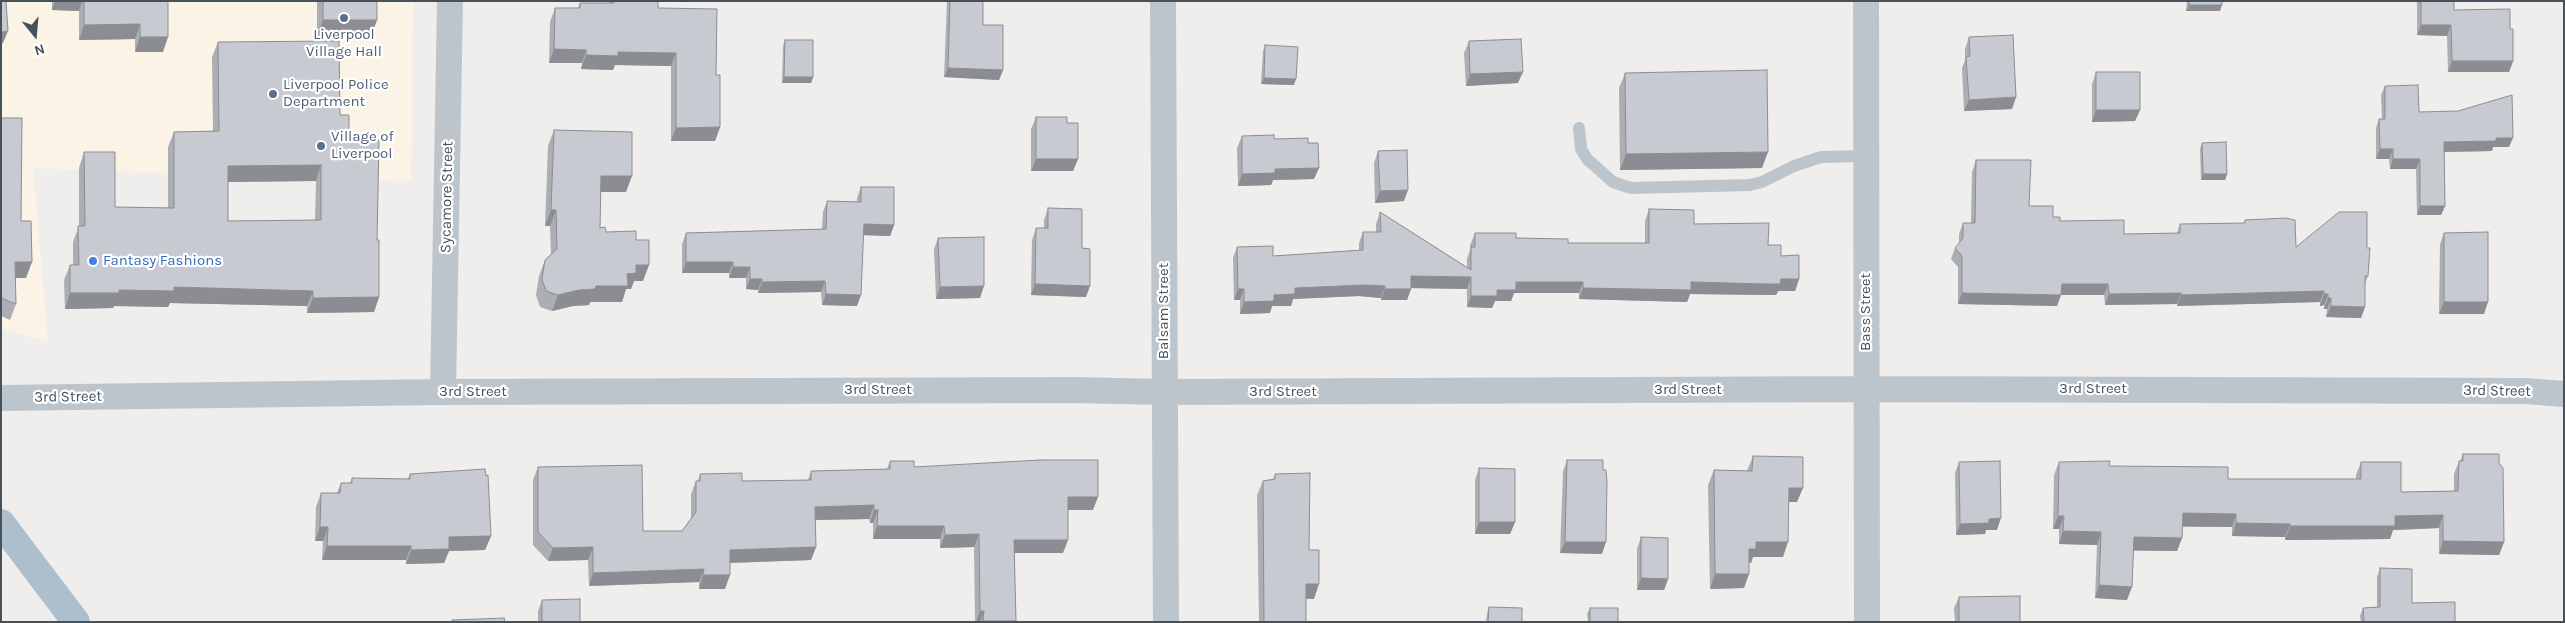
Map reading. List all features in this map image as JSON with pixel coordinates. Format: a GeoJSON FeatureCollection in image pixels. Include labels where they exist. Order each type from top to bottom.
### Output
{"type":"FeatureCollection","features":[{"type":"Feature","properties":{"kind":"main road"},"geometry":{"type":"LineString","coordinates":[[1,523],[76,622]]}},
{"type":"Feature","properties":{"kind":"street","name":"Sycamore Street"},"geometry":{"type":"LineString","coordinates":[[443,392],[450,1]]}},
{"type":"Feature","properties":{"kind":"street","name":"Balsam Street"},"geometry":{"type":"LineString","coordinates":[[1163,1],[1166,622]]}},
{"type":"Feature","properties":{"kind":"street","name":"Bass Street"},"geometry":{"type":"LineString","coordinates":[[1866,1],[1867,622]]}},
{"type":"Feature","properties":{"kind":"street","name":"3rd Street"},"geometry":{"type":"LineString","coordinates":[[1,398],[443,392],[1064,390],[1165,392],[1867,389],[2526,391],[2564,394]]}},
{"type":"Feature","properties":{"kind":"lane"},"geometry":{"type":"LineString","coordinates":[[1579,128],[1581,149],[1587,159],[1613,182],[1631,188],[1750,185],[1762,182],[1794,166],[1821,157],[1866,156]]}},
{"type":"Feature","properties":{"kind":"shaded area"},"geometry":{"type":"Polygon","coordinates":[[[1,1],[413,1],[411,181],[33,168],[48,342],[1,328],[1,1]]]}},
{"type":"Feature","properties":{"kind":"building"},"geometry":{"type":"Polygon","coordinates":[[[1,1],[6,1],[8,31],[1,32],[1,1]]]}},
{"type":"Feature","properties":{"kind":"building"},"geometry":{"type":"Polygon","coordinates":[[[84,1],[168,1],[168,37],[140,37],[140,24],[84,25],[84,1]]]}},
{"type":"Feature","properties":{"kind":"building"},"geometry":{"type":"Polygon","coordinates":[[[323,1],[377,1],[377,20],[323,20],[323,1]]]}},
{"type":"Feature","properties":{"kind":"building"},"geometry":{"type":"Polygon","coordinates":[[[614,1],[658,1],[658,8],[717,9],[716,75],[720,75],[720,127],[676,128],[676,53],[618,52],[618,56],[586,55],[586,50],[554,49],[555,8],[580,8],[580,3],[614,3],[614,1]]]}},
{"type":"Feature","properties":{"kind":"building"},"geometry":{"type":"Polygon","coordinates":[[[950,1],[983,1],[983,25],[1003,25],[1003,70],[948,68],[950,1]]]}},
{"type":"Feature","properties":{"kind":"building"},"geometry":{"type":"Polygon","coordinates":[[[2189,1],[2222,1],[2222,5],[2189,5],[2189,1]]]}},
{"type":"Feature","properties":{"kind":"building"},"geometry":{"type":"Polygon","coordinates":[[[2421,1],[2454,1],[2454,10],[2510,9],[2510,29],[2513,29],[2513,61],[2452,61],[2451,25],[2421,25],[2421,1]]]}},
{"type":"Feature","properties":{"kind":"building"},"geometry":{"type":"Polygon","coordinates":[[[2013,35],[2016,97],[1969,100],[1966,57],[1970,56],[1969,37],[2013,35]]]}},
{"type":"Feature","properties":{"kind":"building"},"geometry":{"type":"Polygon","coordinates":[[[1521,39],[1523,72],[1470,74],[1469,41],[1521,39]]]}},
{"type":"Feature","properties":{"kind":"building"},"geometry":{"type":"Polygon","coordinates":[[[785,40],[813,40],[813,77],[784,77],[785,40]]]}},
{"type":"Feature","properties":{"kind":"building"},"geometry":{"type":"Polygon","coordinates":[[[339,41],[340,115],[349,115],[349,140],[379,140],[377,240],[379,240],[379,297],[313,298],[313,291],[174,287],[174,291],[119,290],[119,293],[70,293],[70,265],[79,265],[78,226],[85,226],[84,152],[115,152],[115,207],[174,208],[174,132],[219,131],[218,42],[339,41]],[[321,165],[228,166],[228,221],[321,220],[321,165]]]}},
{"type":"Feature","properties":{"kind":"building"},"geometry":{"type":"Polygon","coordinates":[[[1265,45],[1298,47],[1296,79],[1264,78],[1265,45]]]}},
{"type":"Feature","properties":{"kind":"building"},"geometry":{"type":"Polygon","coordinates":[[[1767,70],[1768,152],[1626,154],[1625,73],[1767,70]]]}},
{"type":"Feature","properties":{"kind":"building"},"geometry":{"type":"Polygon","coordinates":[[[2096,72],[2140,72],[2140,110],[2096,110],[2096,72]]]}},
{"type":"Feature","properties":{"kind":"building"},"geometry":{"type":"Polygon","coordinates":[[[2418,85],[2419,112],[2458,111],[2512,95],[2513,138],[2496,138],[2496,141],[2444,142],[2445,206],[2420,206],[2420,159],[2393,159],[2393,149],[2380,149],[2379,119],[2385,119],[2385,86],[2418,85]]]}},
{"type":"Feature","properties":{"kind":"building"},"geometry":{"type":"Polygon","coordinates":[[[1036,117],[1067,117],[1067,123],[1078,123],[1078,159],[1036,159],[1036,117]]]}},
{"type":"Feature","properties":{"kind":"building"},"geometry":{"type":"Polygon","coordinates":[[[1,118],[22,118],[21,221],[31,221],[32,262],[15,262],[16,304],[1,298],[1,118]]]}},
{"type":"Feature","properties":{"kind":"building"},"geometry":{"type":"Polygon","coordinates":[[[554,130],[632,132],[632,176],[601,176],[600,228],[605,227],[606,232],[636,231],[636,240],[649,240],[649,265],[636,265],[636,273],[627,274],[628,286],[596,286],[595,289],[579,290],[558,295],[546,291],[542,279],[545,260],[557,249],[556,210],[551,210],[554,130]]]}},
{"type":"Feature","properties":{"kind":"building"},"geometry":{"type":"Polygon","coordinates":[[[1274,135],[1274,139],[1308,138],[1308,143],[1318,143],[1319,168],[1275,169],[1275,173],[1242,174],[1242,136],[1274,135]]]}},
{"type":"Feature","properties":{"kind":"building"},"geometry":{"type":"Polygon","coordinates":[[[2226,142],[2227,174],[2203,174],[2202,143],[2226,142]]]}},
{"type":"Feature","properties":{"kind":"building"},"geometry":{"type":"Polygon","coordinates":[[[1407,150],[1408,190],[1380,191],[1378,151],[1407,150]]]}},
{"type":"Feature","properties":{"kind":"building"},"geometry":{"type":"Polygon","coordinates":[[[1976,160],[2031,160],[2029,206],[2053,206],[2053,217],[2060,217],[2060,221],[2124,220],[2124,234],[2180,233],[2180,224],[2245,223],[2245,220],[2286,218],[2295,220],[2296,247],[2339,212],[2367,212],[2367,248],[2370,248],[2368,276],[2365,276],[2365,307],[2331,306],[2331,298],[2328,298],[2328,294],[2324,294],[2324,291],[2181,295],[2181,293],[2109,294],[2108,284],[2062,284],[2061,295],[1962,293],[1962,256],[1955,248],[1963,238],[1963,223],[1975,223],[1976,160]]]}},
{"type":"Feature","properties":{"kind":"building"},"geometry":{"type":"Polygon","coordinates":[[[861,187],[894,187],[894,225],[864,224],[861,295],[826,294],[825,281],[762,282],[762,279],[750,279],[750,267],[733,267],[733,262],[686,262],[686,233],[826,229],[827,201],[861,202],[861,187]]]}},
{"type":"Feature","properties":{"kind":"building"},"geometry":{"type":"Polygon","coordinates":[[[1048,208],[1082,209],[1082,248],[1090,249],[1090,286],[1035,284],[1036,228],[1048,228],[1048,208]]]}},
{"type":"Feature","properties":{"kind":"building"},"geometry":{"type":"Polygon","coordinates":[[[1649,209],[1694,210],[1694,224],[1769,223],[1768,245],[1781,245],[1781,256],[1799,255],[1799,279],[1781,279],[1780,284],[1691,282],[1691,290],[1583,288],[1583,282],[1516,282],[1516,290],[1497,290],[1497,296],[1471,296],[1471,277],[1411,276],[1411,289],[1385,289],[1385,286],[1364,285],[1295,288],[1295,294],[1274,295],[1274,301],[1244,302],[1244,289],[1238,289],[1237,247],[1273,246],[1273,256],[1363,250],[1363,232],[1381,232],[1380,212],[1471,270],[1471,247],[1475,247],[1475,233],[1516,233],[1516,238],[1568,239],[1568,243],[1649,243],[1649,209]]]}},
{"type":"Feature","properties":{"kind":"building"},"geometry":{"type":"Polygon","coordinates":[[[2488,232],[2488,302],[2444,302],[2444,233],[2488,232]]]}},
{"type":"Feature","properties":{"kind":"building"},"geometry":{"type":"Polygon","coordinates":[[[984,237],[984,286],[940,287],[938,238],[984,237]]]}},
{"type":"Feature","properties":{"kind":"building"},"geometry":{"type":"Polygon","coordinates":[[[2463,454],[2499,454],[2499,463],[2503,468],[2504,542],[2443,541],[2443,515],[2395,516],[2395,526],[2290,526],[2290,524],[2236,523],[2236,514],[2183,513],[2182,538],[2134,537],[2132,587],[2099,585],[2101,532],[2063,531],[2064,516],[2058,516],[2059,462],[2110,461],[2109,466],[2228,467],[2228,479],[2361,479],[2361,462],[2401,462],[2401,492],[2458,491],[2459,461],[2463,461],[2463,454]]]}},
{"type":"Feature","properties":{"kind":"building"},"geometry":{"type":"Polygon","coordinates":[[[1753,456],[1803,457],[1803,488],[1789,488],[1788,542],[1756,542],[1756,549],[1749,549],[1749,574],[1715,574],[1714,470],[1752,471],[1753,456]]]}},
{"type":"Feature","properties":{"kind":"building"},"geometry":{"type":"Polygon","coordinates":[[[1040,460],[1098,460],[1098,497],[1068,497],[1068,540],[1014,540],[1016,621],[983,621],[984,611],[980,611],[979,534],[945,535],[944,526],[877,526],[878,510],[874,510],[874,505],[815,507],[816,547],[730,550],[730,575],[703,575],[704,569],[593,573],[593,547],[553,548],[538,532],[538,467],[642,465],[643,531],[682,531],[696,512],[696,481],[700,481],[700,474],[742,473],[742,481],[811,480],[811,471],[890,469],[890,461],[914,461],[914,467],[1040,460]]]}},
{"type":"Feature","properties":{"kind":"building"},"geometry":{"type":"Polygon","coordinates":[[[1567,460],[1603,460],[1603,470],[1606,470],[1607,481],[1606,542],[1565,542],[1567,460]]]}},
{"type":"Feature","properties":{"kind":"building"},"geometry":{"type":"Polygon","coordinates":[[[2000,461],[2001,518],[1989,519],[1989,523],[1960,524],[1959,462],[2000,461]]]}},
{"type":"Feature","properties":{"kind":"building"},"geometry":{"type":"Polygon","coordinates":[[[1479,468],[1515,469],[1515,522],[1479,522],[1479,468]]]}},
{"type":"Feature","properties":{"kind":"building"},"geometry":{"type":"Polygon","coordinates":[[[485,469],[486,476],[488,475],[491,536],[449,537],[449,549],[411,550],[411,546],[327,546],[328,527],[320,527],[321,493],[340,493],[341,483],[352,483],[352,478],[410,479],[410,474],[485,469]]]}},
{"type":"Feature","properties":{"kind":"building"},"geometry":{"type":"Polygon","coordinates":[[[1310,473],[1309,550],[1319,550],[1319,584],[1306,584],[1306,622],[1264,622],[1263,481],[1275,479],[1275,474],[1310,473]]]}},
{"type":"Feature","properties":{"kind":"building"},"geometry":{"type":"Polygon","coordinates":[[[1641,537],[1668,538],[1668,579],[1641,578],[1641,537]]]}},
{"type":"Feature","properties":{"kind":"building"},"geometry":{"type":"Polygon","coordinates":[[[2380,568],[2412,569],[2412,603],[2455,602],[2455,622],[2364,622],[2363,608],[2380,607],[2380,568]]]}},
{"type":"Feature","properties":{"kind":"building"},"geometry":{"type":"Polygon","coordinates":[[[2020,596],[2020,622],[1959,622],[1959,597],[2020,596]]]}},
{"type":"Feature","properties":{"kind":"building"},"geometry":{"type":"Polygon","coordinates":[[[580,599],[580,622],[542,622],[542,600],[580,599]]]}},
{"type":"Feature","properties":{"kind":"building"},"geometry":{"type":"Polygon","coordinates":[[[1489,607],[1522,608],[1522,622],[1488,622],[1489,607]]]}},
{"type":"Feature","properties":{"kind":"building"},"geometry":{"type":"Polygon","coordinates":[[[1590,608],[1618,608],[1618,622],[1590,622],[1590,608]]]}},
{"type":"Feature","properties":{"kind":"building"},"geometry":{"type":"Polygon","coordinates":[[[504,618],[505,622],[452,622],[452,620],[504,618]]]}},
{"type":"Feature","properties":{"kind":"place","name":"Liverpool Village Hall"},"geometry":{"type":"Point","coordinates":[344,18]}},
{"type":"Feature","properties":{"kind":"place","name":"Liverpool Police Department"},"geometry":{"type":"Point","coordinates":[273,94]}},
{"type":"Feature","properties":{"kind":"place","name":"Village of Liverpool"},"geometry":{"type":"Point","coordinates":[321,146]}},
{"type":"Feature","properties":{"kind":"place","name":"Fantasy Fashions"},"geometry":{"type":"Point","coordinates":[93,261]}}]}
